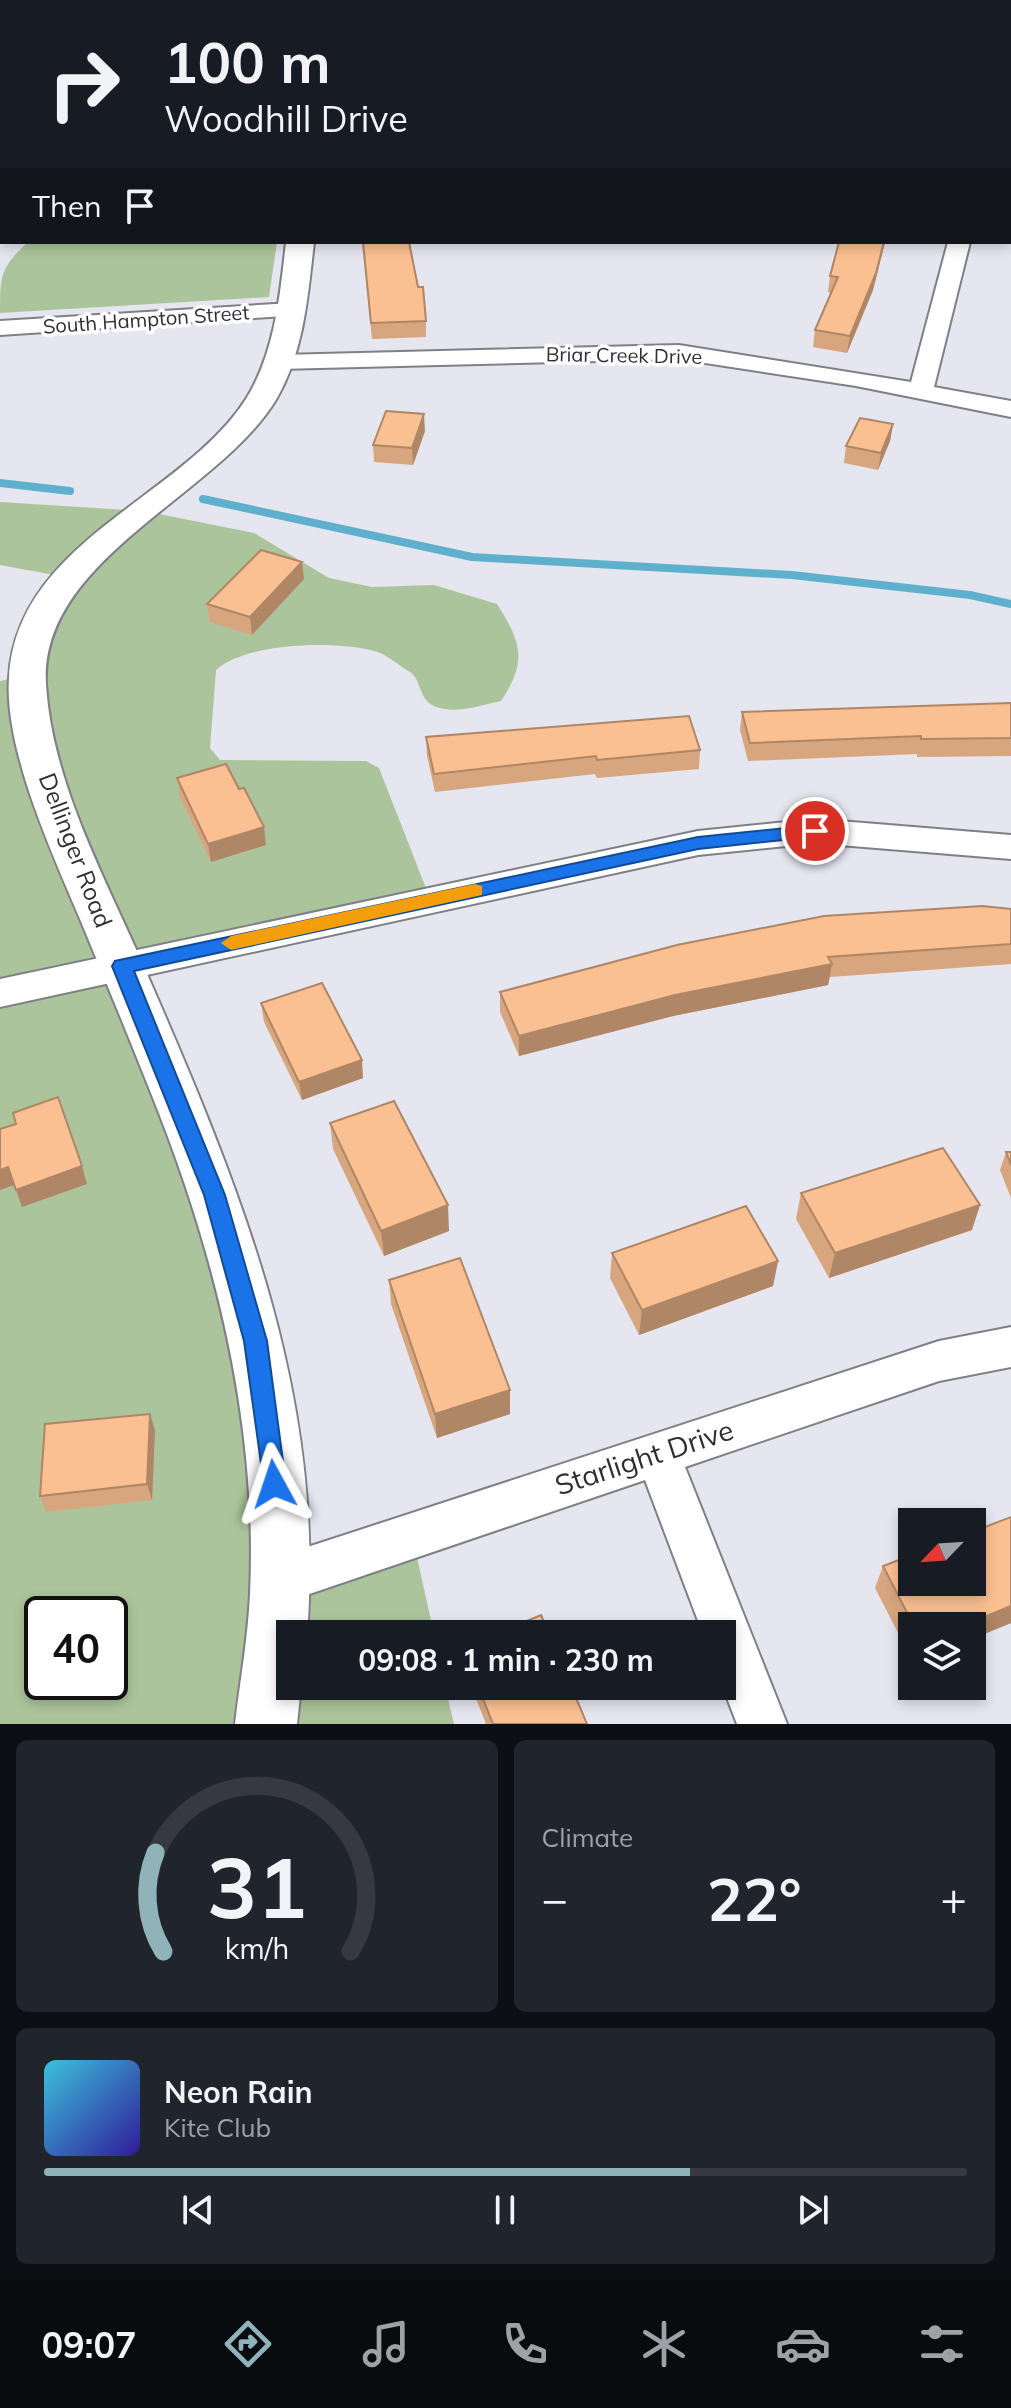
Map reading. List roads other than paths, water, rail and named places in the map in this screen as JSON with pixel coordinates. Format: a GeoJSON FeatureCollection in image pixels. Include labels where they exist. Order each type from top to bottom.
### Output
{"type":"FeatureCollection","features":[{"type":"Feature","properties":{"kind":"street","name":"Dellinger Road"},"geometry":{"type":"LineString","coordinates":[[266,1724],[280,1580],[272,1452],[255,1341],[214,1195],[43,762],[26,676],[36,629],[59,590],[118,531],[202,463],[246,420],[280,362],[292,310],[300,244]]}},
{"type":"Feature","properties":{"kind":"street"},"geometry":{"type":"LineString","coordinates":[[921,390],[958,244]]}},
{"type":"Feature","properties":{"kind":"street","name":"South Hampton Street"},"geometry":{"type":"LineString","coordinates":[[0,328],[292,310]]}},
{"type":"Feature","properties":{"kind":"street","name":"Briar Creek Drive"},"geometry":{"type":"LineString","coordinates":[[280,362],[679,352],[921,390],[1011,409]]}},
{"type":"Feature","properties":{"kind":"street"},"geometry":{"type":"LineString","coordinates":[[0,993],[698,843],[815,831],[1011,847]]}},
{"type":"Feature","properties":{"kind":"street","name":"Starlight Drive"},"geometry":{"type":"LineString","coordinates":[[280,1580],[657,1452],[939,1361],[1011,1347]]}},
{"type":"Feature","properties":{"kind":"street"},"geometry":{"type":"LineString","coordinates":[[657,1452],[762,1724]]}},
{"type":"Feature","properties":{"kind":"waterway"},"geometry":{"type":"LineString","coordinates":[[0,483],[70,491]]}},
{"type":"Feature","properties":{"kind":"waterway"},"geometry":{"type":"LineString","coordinates":[[203,499],[472,557],[792,575],[970,595],[1011,604]]}}]}
